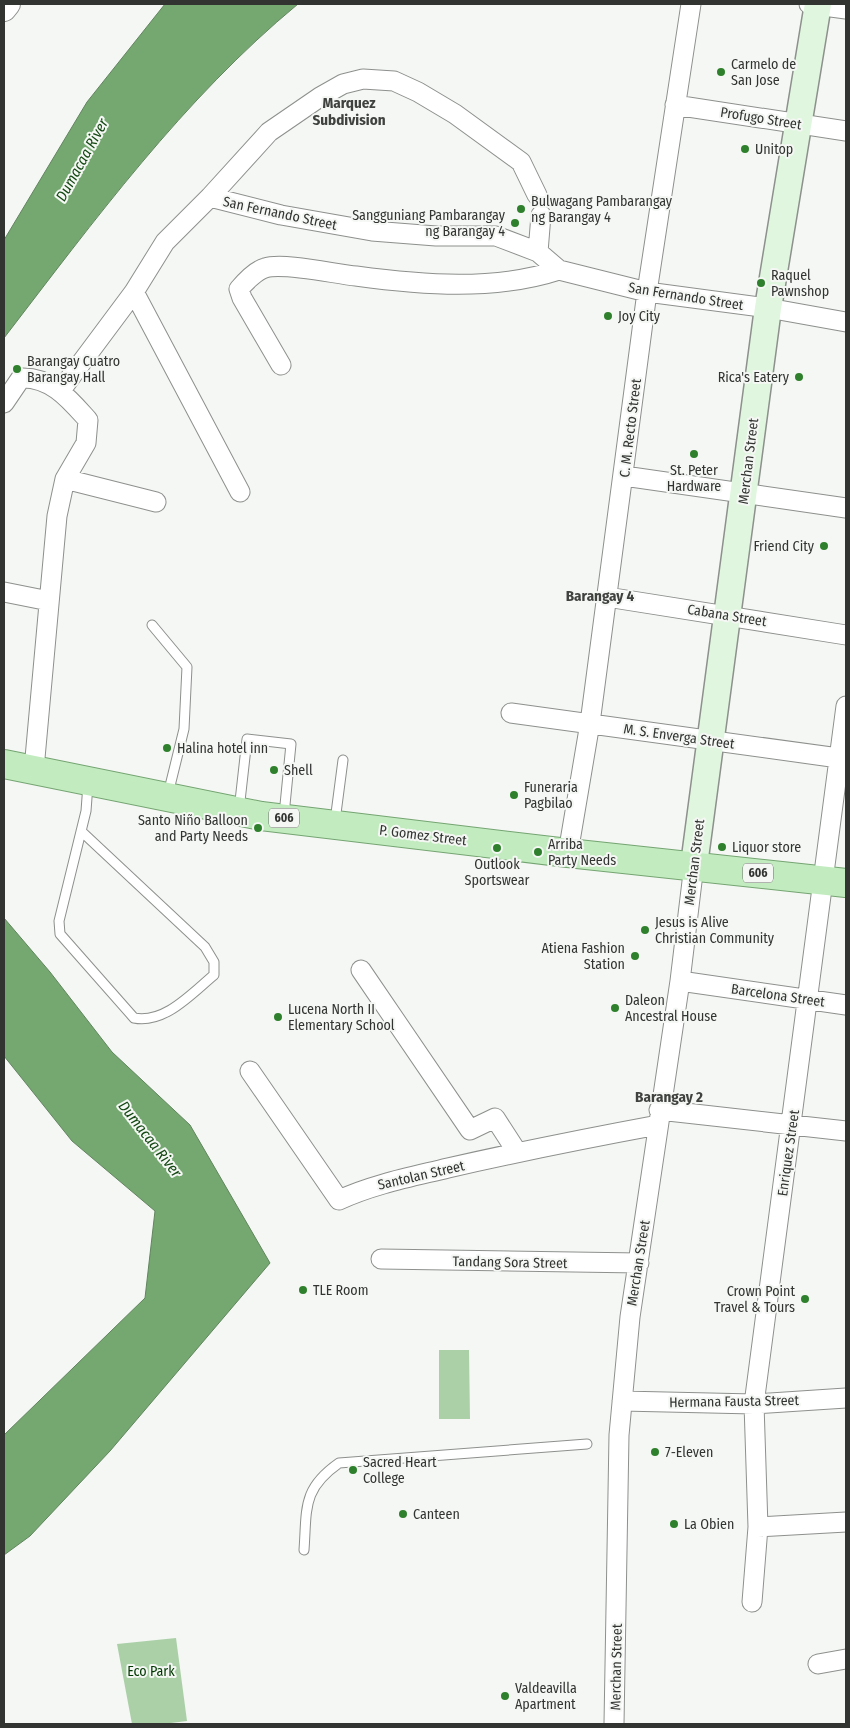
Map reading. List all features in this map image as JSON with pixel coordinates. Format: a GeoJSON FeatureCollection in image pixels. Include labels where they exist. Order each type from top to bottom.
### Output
{"type":"FeatureCollection","features":[{"type":"Feature","properties":{"kind":"main road","name":"Merchan Street"},"geometry":{"type":"LineString","coordinates":[[694,865],[709,740],[745,493],[768,308],[815,4]]}},
{"type":"Feature","properties":{"kind":"main road","name":"P. Gomez Street"},"geometry":{"type":"LineString","coordinates":[[4,764],[239,813],[568,853],[694,865],[834,882]]}},
{"type":"Feature","properties":{"kind":"street"},"geometry":{"type":"LineString","coordinates":[[4,9],[8,4]]}},
{"type":"Feature","properties":{"kind":"street","name":"C. M. Recto Street"},"geometry":{"type":"LineString","coordinates":[[568,853],[590,723],[624,476],[646,292],[691,4]]}},
{"type":"Feature","properties":{"kind":"street"},"geometry":{"type":"LineString","coordinates":[[815,4],[846,9]]}},
{"type":"Feature","properties":{"kind":"street"},"geometry":{"type":"LineString","coordinates":[[61,390],[134,292],[165,242],[210,197],[269,132],[320,97],[343,84],[363,79],[394,81],[418,92],[455,114],[520,162],[537,195]]}},
{"type":"Feature","properties":{"kind":"street","name":"Profugo Street"},"geometry":{"type":"LineString","coordinates":[[676,105],[846,131]]}},
{"type":"Feature","properties":{"kind":"street","name":"San Fernando Street"},"geometry":{"type":"LineString","coordinates":[[210,197],[281,215],[372,231],[436,236],[496,236],[538,252],[559,270],[646,292],[768,308],[846,322]]}},
{"type":"Feature","properties":{"kind":"street"},"geometry":{"type":"LineString","coordinates":[[538,252],[541,214]]}},
{"type":"Feature","properties":{"kind":"street"},"geometry":{"type":"LineString","coordinates":[[281,365],[242,298],[239,289],[265,268],[284,267],[447,285],[540,276],[559,270]]}},
{"type":"Feature","properties":{"kind":"street"},"geometry":{"type":"LineString","coordinates":[[134,292],[240,492]]}},
{"type":"Feature","properties":{"kind":"street"},"geometry":{"type":"LineString","coordinates":[[4,403],[22,378],[31,378],[61,390],[88,420],[86,442],[65,479],[57,516],[34,769]]}},
{"type":"Feature","properties":{"kind":"street"},"geometry":{"type":"LineString","coordinates":[[624,476],[846,508]]}},
{"type":"Feature","properties":{"kind":"street"},"geometry":{"type":"LineString","coordinates":[[65,479],[156,502]]}},
{"type":"Feature","properties":{"kind":"street"},"geometry":{"type":"LineString","coordinates":[[4,592],[49,601]]}},
{"type":"Feature","properties":{"kind":"street","name":"Cabana Street"},"geometry":{"type":"LineString","coordinates":[[607,597],[846,635]]}},
{"type":"Feature","properties":{"kind":"street","name":"Enriquez Street"},"geometry":{"type":"LineString","coordinates":[[752,1602],[758,1527],[754,1404],[808,998],[834,882],[846,706]]}},
{"type":"Feature","properties":{"kind":"street","name":"M. S. Enverga Street"},"geometry":{"type":"LineString","coordinates":[[511,714],[590,723],[843,759]]}},
{"type":"Feature","properties":{"kind":"street","name":"Merchan Street"},"geometry":{"type":"LineString","coordinates":[[614,1724],[619,1435],[622,1401],[630,1317],[658,1118],[680,981],[694,865]]}},
{"type":"Feature","properties":{"kind":"street"},"geometry":{"type":"LineString","coordinates":[[361,970],[470,1130],[495,1118],[517,1152]]}},
{"type":"Feature","properties":{"kind":"street","name":"Barcelona Street"},"geometry":{"type":"LineString","coordinates":[[680,981],[846,1004]]}},
{"type":"Feature","properties":{"kind":"street","name":"Santolan Street"},"geometry":{"type":"LineString","coordinates":[[250,1071],[339,1200],[365,1188],[658,1118],[792,1125],[846,1131]]}},
{"type":"Feature","properties":{"kind":"street","name":"Tandang Sora Street"},"geometry":{"type":"LineString","coordinates":[[381,1259],[639,1263]]}},
{"type":"Feature","properties":{"kind":"street","name":"Hermana Fausta Street"},"geometry":{"type":"LineString","coordinates":[[622,1401],[754,1404],[846,1398]]}},
{"type":"Feature","properties":{"kind":"street"},"geometry":{"type":"LineString","coordinates":[[758,1527],[846,1522]]}},
{"type":"Feature","properties":{"kind":"street"},"geometry":{"type":"LineString","coordinates":[[818,1664],[846,1659]]}},
{"type":"Feature","properties":{"kind":"lane"},"geometry":{"type":"LineString","coordinates":[[152,625],[187,668],[184,729],[167,799]]}},
{"type":"Feature","properties":{"kind":"lane"},"geometry":{"type":"LineString","coordinates":[[239,813],[247,739],[291,744],[284,818]]}},
{"type":"Feature","properties":{"kind":"lane"},"geometry":{"type":"LineString","coordinates":[[334,824],[343,760]]}},
{"type":"Feature","properties":{"kind":"lane"},"geometry":{"type":"LineString","coordinates":[[81,832],[205,947],[214,962],[214,975],[177,1006],[154,1018],[144,1020],[134,1018],[60,934],[59,921],[86,811],[88,781]]}},
{"type":"Feature","properties":{"kind":"lane"},"geometry":{"type":"LineString","coordinates":[[304,1550],[310,1494],[315,1483],[340,1463],[587,1444]]}},
{"type":"Feature","properties":{"kind":"green space"},"geometry":{"type":"Polygon","coordinates":[[[439,1350],[469,1350],[470,1419],[439,1419],[439,1350]]]}},
{"type":"Feature","properties":{"kind":"green space","name":"Eco Park"},"geometry":{"type":"Polygon","coordinates":[[[176,1638],[187,1721],[163,1724],[132,1724],[117,1644],[176,1638]]]}},
{"type":"Feature","properties":{"kind":"water","name":"Dumacaa River"},"geometry":{"type":"Polygon","coordinates":[[[165,4],[298,4],[216,80],[178,121],[106,206],[4,338],[4,240],[87,102],[165,4]]]}},
{"type":"Feature","properties":{"kind":"water","name":"Dumacaa River"},"geometry":{"type":"Polygon","coordinates":[[[4,918],[50,972],[112,1052],[190,1125],[270,1263],[110,1451],[30,1536],[4,1555],[4,1435],[145,1298],[155,1211],[72,1141],[4,1056],[4,918]]]}},
{"type":"Feature","properties":{"kind":"place","name":"Carmelo de San Jose"},"geometry":{"type":"Point","coordinates":[721,72]}},
{"type":"Feature","properties":{"kind":"place","name":"Unitop"},"geometry":{"type":"Point","coordinates":[745,149]}},
{"type":"Feature","properties":{"kind":"place","name":"Bulwagang Pambarangay ng Barangay 4"},"geometry":{"type":"Point","coordinates":[521,209]}},
{"type":"Feature","properties":{"kind":"place","name":"Sangguniang Pambarangay ng Barangay 4"},"geometry":{"type":"Point","coordinates":[515,223]}},
{"type":"Feature","properties":{"kind":"place","name":"Raquel Pawnshop"},"geometry":{"type":"Point","coordinates":[761,283]}},
{"type":"Feature","properties":{"kind":"place","name":"Joy City"},"geometry":{"type":"Point","coordinates":[608,316]}},
{"type":"Feature","properties":{"kind":"place","name":"Barangay Cuatro Barangay Hall"},"geometry":{"type":"Point","coordinates":[17,369]}},
{"type":"Feature","properties":{"kind":"place","name":"Rica's Eatery"},"geometry":{"type":"Point","coordinates":[799,377]}},
{"type":"Feature","properties":{"kind":"place","name":"St. Peter Hardware"},"geometry":{"type":"Point","coordinates":[694,454]}},
{"type":"Feature","properties":{"kind":"place","name":"Friend City"},"geometry":{"type":"Point","coordinates":[824,546]}},
{"type":"Feature","properties":{"kind":"place","name":"Halina hotel inn"},"geometry":{"type":"Point","coordinates":[167,748]}},
{"type":"Feature","properties":{"kind":"place","name":"Shell"},"geometry":{"type":"Point","coordinates":[274,770]}},
{"type":"Feature","properties":{"kind":"place","name":"Funeraria Pagbilao"},"geometry":{"type":"Point","coordinates":[514,795]}},
{"type":"Feature","properties":{"kind":"place","name":"Santo Niño Balloon and Party Needs"},"geometry":{"type":"Point","coordinates":[258,828]}},
{"type":"Feature","properties":{"kind":"place","name":"Liquor store"},"geometry":{"type":"Point","coordinates":[722,847]}},
{"type":"Feature","properties":{"kind":"place","name":"Outlook Sportswear"},"geometry":{"type":"Point","coordinates":[497,848]}},
{"type":"Feature","properties":{"kind":"place","name":"Arriba Party Needs"},"geometry":{"type":"Point","coordinates":[538,852]}},
{"type":"Feature","properties":{"kind":"place","name":"Jesus is Alive Christian Community"},"geometry":{"type":"Point","coordinates":[645,930]}},
{"type":"Feature","properties":{"kind":"place","name":"Atiena Fashion Station"},"geometry":{"type":"Point","coordinates":[635,956]}},
{"type":"Feature","properties":{"kind":"place","name":"Daleon Ancestral House"},"geometry":{"type":"Point","coordinates":[615,1008]}},
{"type":"Feature","properties":{"kind":"place","name":"Lucena North II Elementary School"},"geometry":{"type":"Point","coordinates":[278,1017]}},
{"type":"Feature","properties":{"kind":"place","name":"TLE Room"},"geometry":{"type":"Point","coordinates":[303,1290]}},
{"type":"Feature","properties":{"kind":"place","name":"Crown Point Travel & Tours"},"geometry":{"type":"Point","coordinates":[805,1299]}},
{"type":"Feature","properties":{"kind":"place","name":"7-Eleven"},"geometry":{"type":"Point","coordinates":[655,1452]}},
{"type":"Feature","properties":{"kind":"place","name":"Sacred Heart College"},"geometry":{"type":"Point","coordinates":[353,1470]}},
{"type":"Feature","properties":{"kind":"place","name":"Canteen"},"geometry":{"type":"Point","coordinates":[403,1514]}},
{"type":"Feature","properties":{"kind":"place","name":"La Obien"},"geometry":{"type":"Point","coordinates":[674,1524]}},
{"type":"Feature","properties":{"kind":"place","name":"Valdeavilla Apartment"},"geometry":{"type":"Point","coordinates":[505,1696]}},
{"type":"Feature","properties":{"kind":"district","name":"Marquez Subdivision"},"geometry":{"type":"Point","coordinates":[349,112]}},
{"type":"Feature","properties":{"kind":"district","name":"Barangay 4"},"geometry":{"type":"Point","coordinates":[600,596]}},
{"type":"Feature","properties":{"kind":"district","name":"Barangay 2"},"geometry":{"type":"Point","coordinates":[669,1097]}}]}
